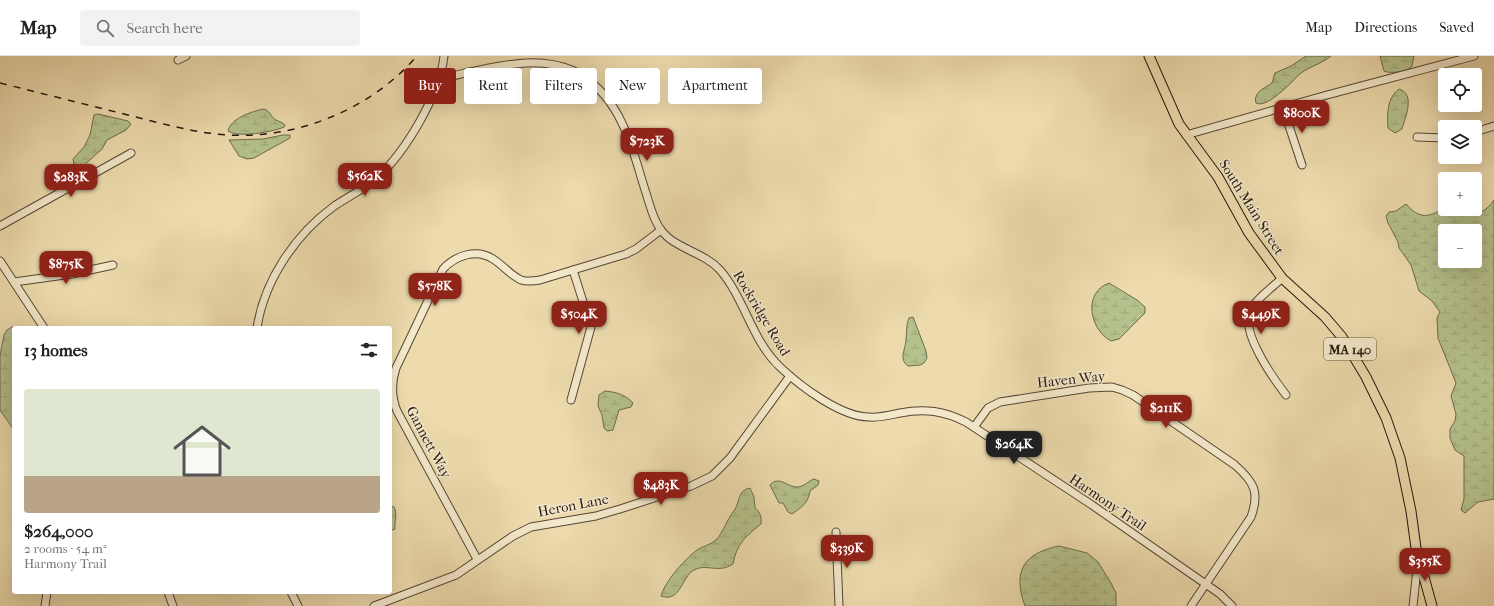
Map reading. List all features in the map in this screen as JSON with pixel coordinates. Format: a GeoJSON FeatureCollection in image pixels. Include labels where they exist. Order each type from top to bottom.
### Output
{"type":"FeatureCollection","features":[{"type":"Feature","properties":{"kind":"main road","name":"South Main Street"},"geometry":{"type":"LineString","coordinates":[[1149,56],[1171,110],[1186,135],[1218,177],[1249,233],[1282,278],[1325,317],[1342,337],[1373,392],[1386,418],[1400,458],[1418,557],[1432,606]]}},
{"type":"Feature","properties":{"kind":"street"},"geometry":{"type":"LineString","coordinates":[[178,60],[186,56]]}},
{"type":"Feature","properties":{"kind":"street"},"geometry":{"type":"LineString","coordinates":[[442,68],[444,56]]}},
{"type":"Feature","properties":{"kind":"street"},"geometry":{"type":"LineString","coordinates":[[1186,135],[1474,56]]}},
{"type":"Feature","properties":{"kind":"street","name":"Rockridge Road"},"geometry":{"type":"LineString","coordinates":[[456,75],[515,62],[540,61],[566,67],[594,84],[610,100],[625,125],[652,210],[661,230],[672,240],[718,268],[730,285],[764,348],[780,367],[790,376]]}},
{"type":"Feature","properties":{"kind":"street"},"geometry":{"type":"LineString","coordinates":[[258,326],[266,293],[277,272],[302,234],[332,208],[374,180],[388,166],[403,147],[428,104]]}},
{"type":"Feature","properties":{"kind":"street"},"geometry":{"type":"LineString","coordinates":[[1283,108],[1302,166]]}},
{"type":"Feature","properties":{"kind":"street"},"geometry":{"type":"LineString","coordinates":[[1482,130],[1494,126]]}},
{"type":"Feature","properties":{"kind":"street"},"geometry":{"type":"LineString","coordinates":[[1417,137],[1438,138]]}},
{"type":"Feature","properties":{"kind":"street"},"geometry":{"type":"LineString","coordinates":[[0,226],[131,153]]}},
{"type":"Feature","properties":{"kind":"street","name":"Gannett Way"},"geometry":{"type":"LineString","coordinates":[[477,560],[393,402],[392,392],[394,376],[442,269],[454,259],[467,254],[487,256],[515,276],[528,281],[540,280],[636,249],[661,230]]}},
{"type":"Feature","properties":{"kind":"street"},"geometry":{"type":"LineString","coordinates":[[0,261],[43,326]]}},
{"type":"Feature","properties":{"kind":"street"},"geometry":{"type":"LineString","coordinates":[[14,282],[72,274],[113,265]]}},
{"type":"Feature","properties":{"kind":"street"},"geometry":{"type":"LineString","coordinates":[[571,400],[591,327],[574,270]]}},
{"type":"Feature","properties":{"kind":"street"},"geometry":{"type":"LineString","coordinates":[[1282,278],[1251,309],[1248,318],[1249,331],[1257,348],[1274,380],[1286,395]]}},
{"type":"Feature","properties":{"kind":"street","name":"Harmony Trail"},"geometry":{"type":"LineString","coordinates":[[790,376],[832,405],[856,416],[882,417],[919,410],[935,410],[950,414],[974,427],[1220,594],[1232,606]]}},
{"type":"Feature","properties":{"kind":"street","name":"Heron Lane"},"geometry":{"type":"LineString","coordinates":[[374,606],[456,575],[513,536],[531,527],[596,516],[686,488],[712,476],[730,458],[790,376]]}},
{"type":"Feature","properties":{"kind":"street","name":"Haven Way"},"geometry":{"type":"LineString","coordinates":[[974,427],[988,408],[1000,402],[1100,387],[1122,390],[1235,465],[1248,476],[1254,485],[1256,497],[1251,517],[1191,606]]}},
{"type":"Feature","properties":{"kind":"street"},"geometry":{"type":"LineString","coordinates":[[836,532],[840,606],[846,606]]}},
{"type":"Feature","properties":{"kind":"street"},"geometry":{"type":"LineString","coordinates":[[1413,606],[1418,557]]}},
{"type":"Feature","properties":{"kind":"street"},"geometry":{"type":"LineString","coordinates":[[45,606],[47,594]]}},
{"type":"Feature","properties":{"kind":"street"},"geometry":{"type":"LineString","coordinates":[[169,594],[173,606]]}},
{"type":"Feature","properties":{"kind":"street"},"geometry":{"type":"LineString","coordinates":[[293,594],[298,606]]}},
{"type":"Feature","properties":{"kind":"green space"},"geometry":{"type":"Polygon","coordinates":[[[1306,56],[1331,56],[1301,73],[1286,88],[1267,102],[1261,104],[1256,103],[1256,96],[1272,83],[1275,73],[1291,66],[1306,56]]]}},
{"type":"Feature","properties":{"kind":"green space"},"geometry":{"type":"Polygon","coordinates":[[[1380,56],[1414,56],[1412,66],[1407,70],[1387,72],[1384,71],[1380,56]]]}},
{"type":"Feature","properties":{"kind":"green space"},"geometry":{"type":"Polygon","coordinates":[[[1399,89],[1407,96],[1408,107],[1402,129],[1395,133],[1388,128],[1388,112],[1392,97],[1399,89]]]}},
{"type":"Feature","properties":{"kind":"green space"},"geometry":{"type":"Polygon","coordinates":[[[263,109],[276,120],[284,124],[284,127],[272,131],[247,134],[239,134],[228,131],[233,122],[237,119],[263,109]]]}},
{"type":"Feature","properties":{"kind":"green space"},"geometry":{"type":"Polygon","coordinates":[[[98,114],[128,121],[131,124],[126,130],[107,140],[102,149],[81,168],[78,168],[74,164],[73,159],[84,147],[90,135],[94,115],[98,114]]]}},
{"type":"Feature","properties":{"kind":"green space"},"geometry":{"type":"Polygon","coordinates":[[[290,135],[290,138],[254,158],[247,159],[239,156],[229,140],[263,139],[290,135]]]}},
{"type":"Feature","properties":{"kind":"green space"},"geometry":{"type":"Polygon","coordinates":[[[1494,200],[1494,499],[1478,502],[1465,513],[1461,510],[1464,499],[1464,456],[1455,450],[1450,438],[1450,429],[1455,421],[1456,414],[1451,396],[1456,383],[1438,338],[1437,318],[1440,312],[1432,301],[1419,291],[1411,265],[1399,248],[1398,242],[1386,216],[1389,212],[1396,211],[1406,204],[1412,210],[1421,215],[1429,215],[1438,211],[1438,216],[1482,216],[1482,211],[1494,200]]]}},
{"type":"Feature","properties":{"kind":"green space"},"geometry":{"type":"Polygon","coordinates":[[[1109,283],[1137,300],[1145,307],[1145,313],[1119,339],[1111,341],[1098,329],[1092,312],[1092,303],[1095,295],[1100,288],[1109,283]]]}},
{"type":"Feature","properties":{"kind":"green space"},"geometry":{"type":"Polygon","coordinates":[[[913,317],[926,351],[927,358],[924,363],[920,365],[908,366],[903,360],[903,354],[906,343],[908,321],[909,318],[913,317]]]}},
{"type":"Feature","properties":{"kind":"green space"},"geometry":{"type":"Polygon","coordinates":[[[12,327],[12,427],[0,410],[0,356],[4,335],[7,330],[12,327]]]}},
{"type":"Feature","properties":{"kind":"green space"},"geometry":{"type":"Polygon","coordinates":[[[605,391],[620,394],[633,403],[631,407],[619,410],[613,430],[607,431],[604,428],[602,415],[598,406],[599,395],[605,391]]]}},
{"type":"Feature","properties":{"kind":"green space"},"geometry":{"type":"Polygon","coordinates":[[[814,479],[819,481],[818,485],[810,491],[808,499],[804,504],[792,514],[788,512],[783,503],[779,503],[770,485],[773,482],[780,481],[793,487],[799,487],[814,479]]]}},
{"type":"Feature","properties":{"kind":"green space"},"geometry":{"type":"Polygon","coordinates":[[[750,488],[754,497],[755,508],[760,515],[761,524],[742,541],[733,564],[723,568],[699,568],[694,570],[686,578],[677,593],[668,597],[661,596],[671,577],[687,559],[697,550],[714,542],[719,537],[736,508],[741,494],[746,489],[750,488]]]}},
{"type":"Feature","properties":{"kind":"green space"},"geometry":{"type":"Polygon","coordinates":[[[392,506],[394,507],[396,513],[395,529],[393,530],[392,506]]]}},
{"type":"Feature","properties":{"kind":"green space"},"geometry":{"type":"Polygon","coordinates":[[[1059,546],[1087,553],[1098,562],[1116,593],[1116,606],[1025,606],[1021,594],[1020,583],[1021,573],[1024,566],[1029,559],[1037,553],[1059,546]]]}},
{"type":"Feature","properties":{"kind":"railway"},"geometry":{"type":"LineString","coordinates":[[0,83],[192,130],[228,135],[254,135],[281,132],[306,126],[332,117],[378,91],[399,75],[417,56]]}}]}
